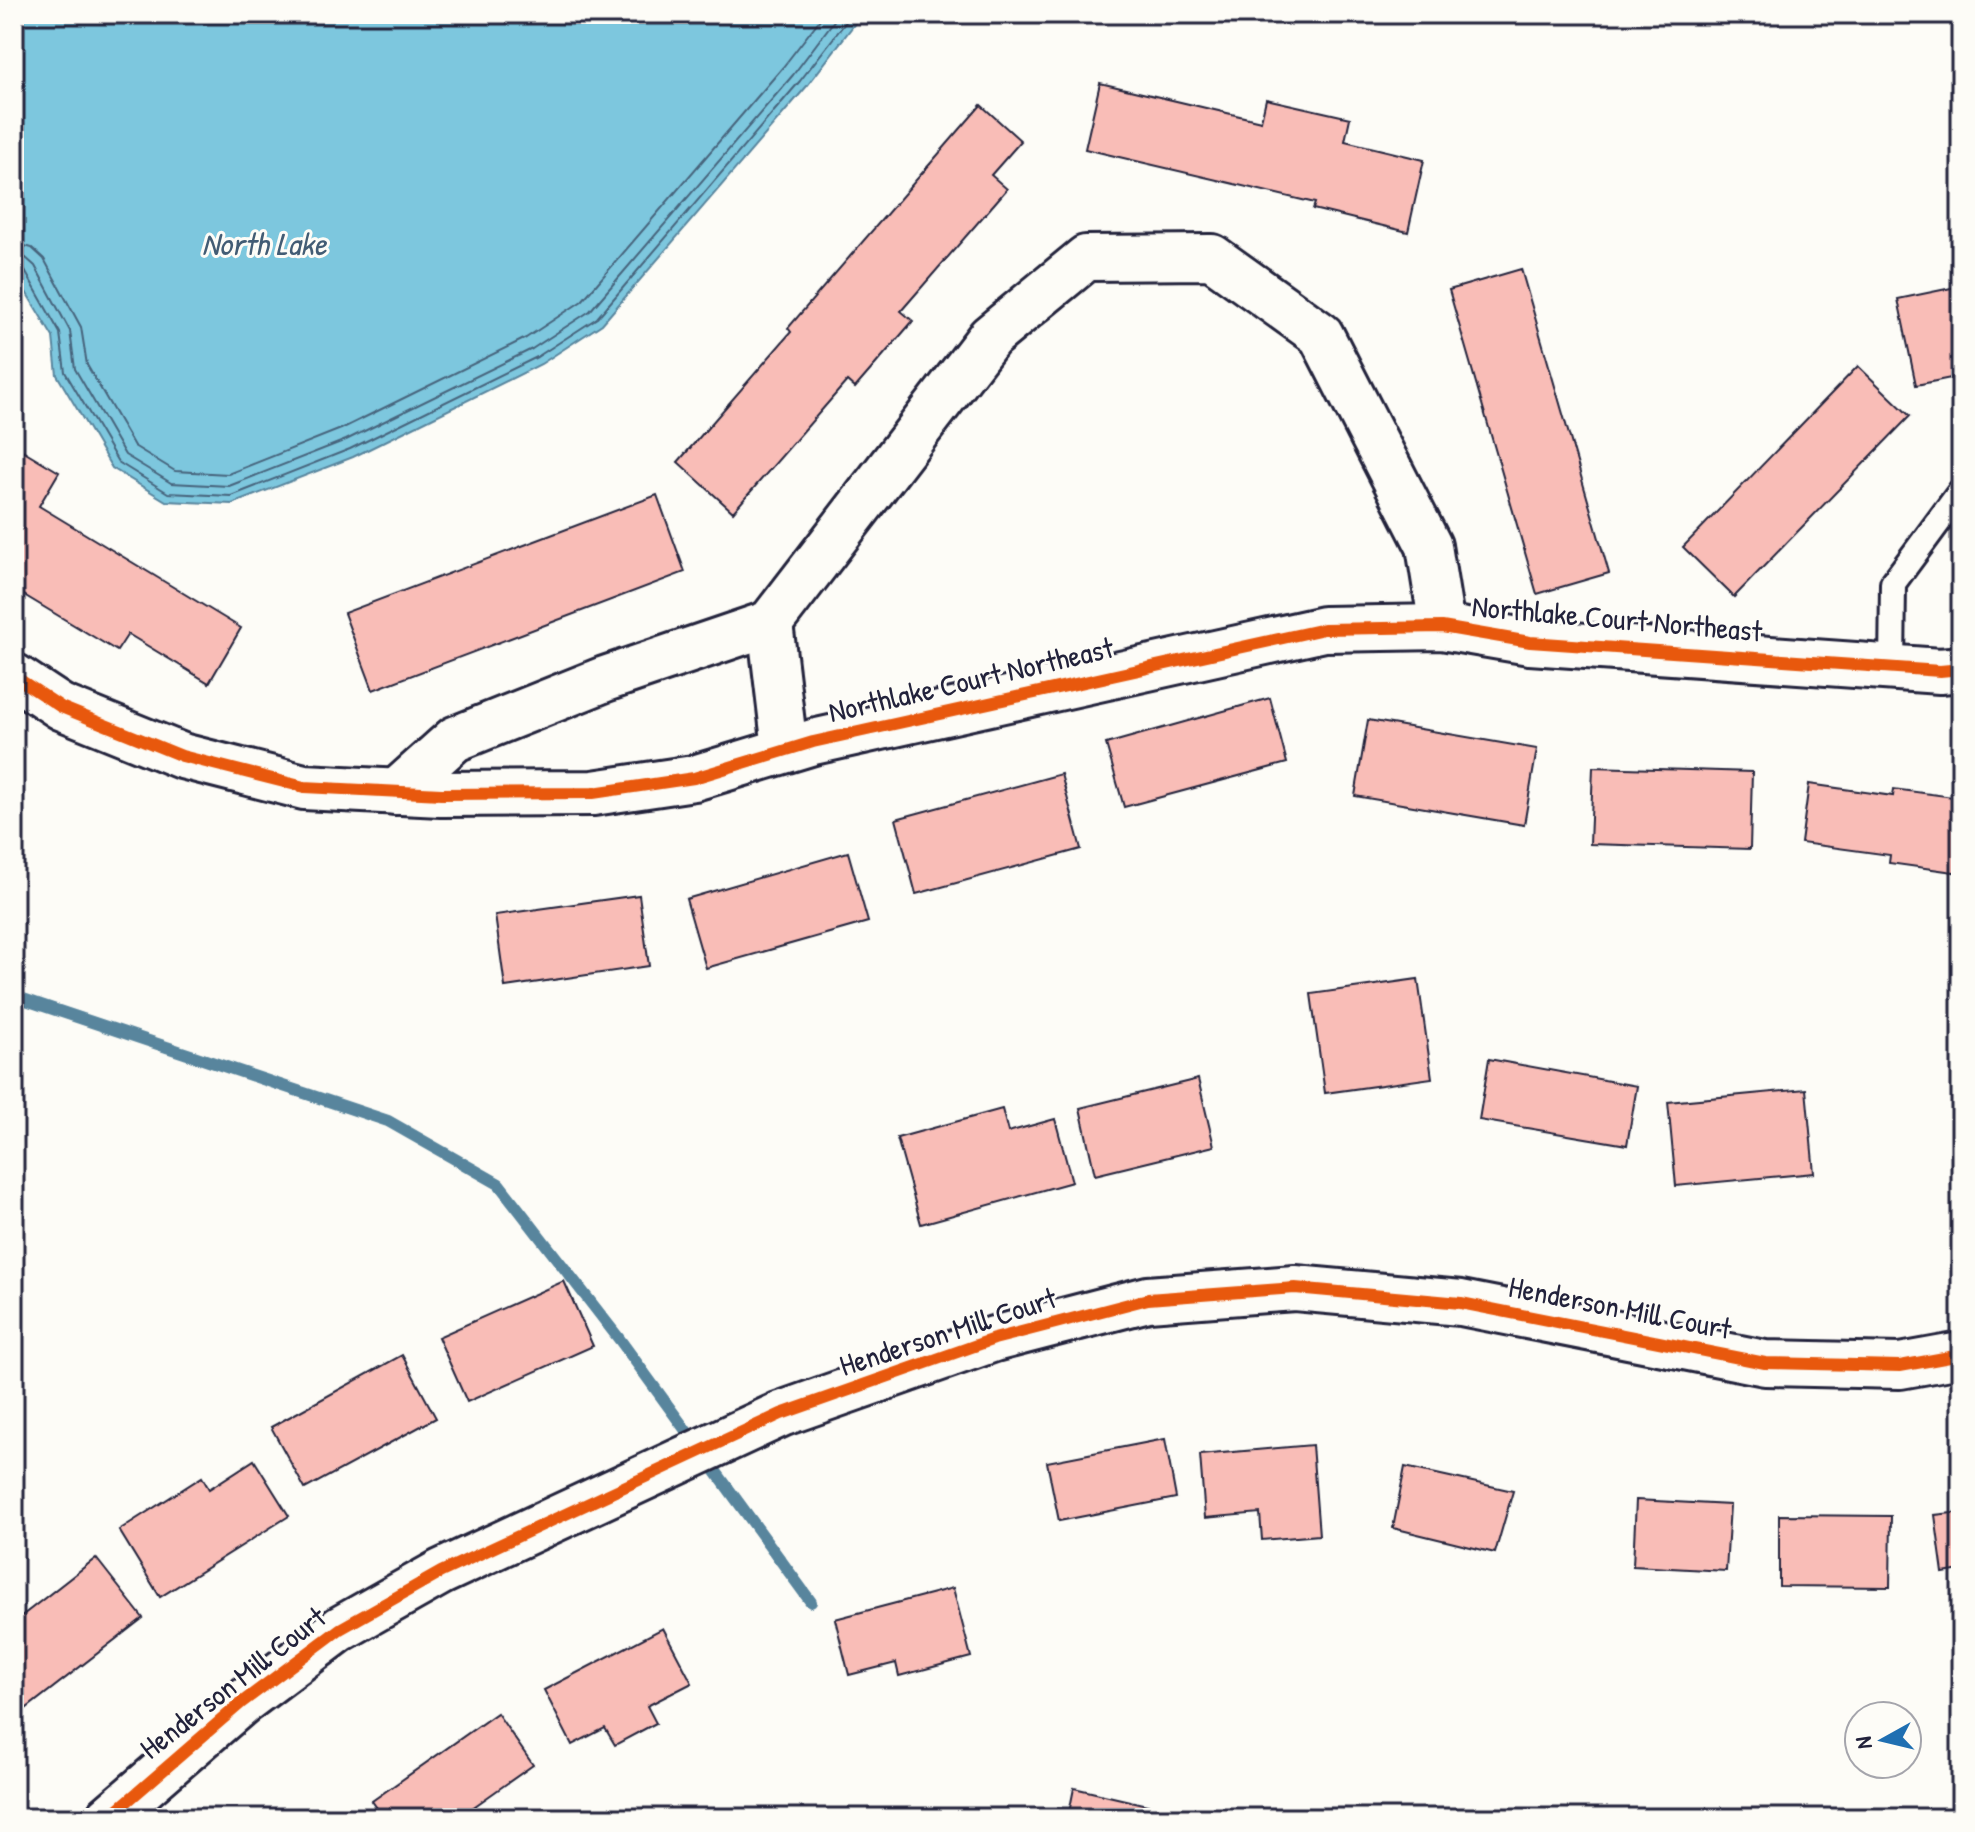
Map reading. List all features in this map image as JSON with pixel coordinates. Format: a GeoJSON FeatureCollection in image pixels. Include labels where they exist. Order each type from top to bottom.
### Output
{"type":"FeatureCollection","features":[{"type":"Feature","properties":{"kind":"street"},"geometry":{"type":"LineString","coordinates":[[396,792],[455,739],[605,679],[770,623],[828,550],[909,438],[1002,327],[1086,258],[1212,257],[1321,335],[1429,546],[1442,627]]}},
{"type":"Feature","properties":{"kind":"street"},"geometry":{"type":"LineString","coordinates":[[770,623],[785,749]]}},
{"type":"Feature","properties":{"kind":"street","name":"Northlake Court Northeast"},"geometry":{"type":"LineString","coordinates":[[14,676],[61,707],[182,756],[304,787],[396,792],[593,793],[694,778],[785,749],[1324,629],[1442,627],[1530,642],[1892,668],[1961,669]]}},
{"type":"Feature","properties":{"kind":"street","name":"Henderson Mill Court"},"geometry":{"type":"LineString","coordinates":[[108,1818],[241,1703],[340,1629],[441,1572],[781,1414],[994,1339],[1133,1303],[1295,1288],[1461,1303],[1765,1363],[1900,1366],[1961,1355]]}},
{"type":"Feature","properties":{"kind":"lane"},"geometry":{"type":"LineString","coordinates":[[1892,668],[1893,583],[1961,491]]}},
{"type":"Feature","properties":{"kind":"water","name":"North Lake"},"geometry":{"type":"Polygon","coordinates":[[[14,14],[862,14],[807,86],[602,324],[541,364],[353,457],[232,504],[166,501],[112,468],[57,375],[53,337],[14,272],[14,14]]]}},
{"type":"Feature","properties":{"kind":"building"},"geometry":{"type":"Polygon","coordinates":[[[1100,83],[1261,121],[1266,99],[1350,118],[1345,141],[1424,160],[1408,232],[1313,209],[1315,203],[1085,149],[1100,83]]]}},
{"type":"Feature","properties":{"kind":"building"},"geometry":{"type":"Polygon","coordinates":[[[981,105],[1021,141],[991,175],[1007,189],[901,311],[913,321],[855,388],[847,381],[733,512],[678,462],[791,332],[788,328],[981,105]]]}},
{"type":"Feature","properties":{"kind":"building"},"geometry":{"type":"Polygon","coordinates":[[[1521,269],[1609,573],[1537,594],[1449,290],[1521,269]]]}},
{"type":"Feature","properties":{"kind":"building"},"geometry":{"type":"Polygon","coordinates":[[[1961,286],[1961,376],[1916,385],[1898,299],[1961,286]]]}},
{"type":"Feature","properties":{"kind":"building"},"geometry":{"type":"Polygon","coordinates":[[[1858,366],[1910,416],[1734,597],[1683,547],[1858,366]]]}},
{"type":"Feature","properties":{"kind":"building"},"geometry":{"type":"Polygon","coordinates":[[[14,445],[59,472],[39,506],[241,628],[209,683],[128,634],[117,651],[14,589],[14,445]]]}},
{"type":"Feature","properties":{"kind":"building"},"geometry":{"type":"Polygon","coordinates":[[[657,495],[685,572],[373,690],[344,613],[657,495]]]}},
{"type":"Feature","properties":{"kind":"building"},"geometry":{"type":"Polygon","coordinates":[[[1270,698],[1287,763],[1124,807],[1106,744],[1270,698]]]}},
{"type":"Feature","properties":{"kind":"building"},"geometry":{"type":"Polygon","coordinates":[[[1368,720],[1537,749],[1524,825],[1355,796],[1368,720]]]}},
{"type":"Feature","properties":{"kind":"building"},"geometry":{"type":"Polygon","coordinates":[[[1593,767],[1752,772],[1750,849],[1590,844],[1593,767]]]}},
{"type":"Feature","properties":{"kind":"building"},"geometry":{"type":"Polygon","coordinates":[[[1061,774],[1081,849],[916,894],[896,819],[1061,774]]]}},
{"type":"Feature","properties":{"kind":"building"},"geometry":{"type":"Polygon","coordinates":[[[1809,784],[1893,796],[1894,789],[1961,798],[1961,873],[1889,863],[1890,855],[1801,843],[1809,784]]]}},
{"type":"Feature","properties":{"kind":"building"},"geometry":{"type":"Polygon","coordinates":[[[848,852],[868,922],[706,968],[686,899],[848,852]]]}},
{"type":"Feature","properties":{"kind":"building"},"geometry":{"type":"Polygon","coordinates":[[[639,895],[649,966],[505,987],[495,915],[639,895]]]}},
{"type":"Feature","properties":{"kind":"building"},"geometry":{"type":"Polygon","coordinates":[[[1418,979],[1432,1078],[1325,1093],[1311,994],[1418,979]]]}},
{"type":"Feature","properties":{"kind":"building"},"geometry":{"type":"Polygon","coordinates":[[[1489,1059],[1637,1086],[1627,1145],[1479,1120],[1489,1059]]]}},
{"type":"Feature","properties":{"kind":"building"},"geometry":{"type":"Polygon","coordinates":[[[1198,1079],[1214,1146],[1095,1175],[1080,1108],[1198,1079]]]}},
{"type":"Feature","properties":{"kind":"building"},"geometry":{"type":"Polygon","coordinates":[[[1806,1089],[1814,1173],[1676,1186],[1668,1102],[1806,1089]]]}},
{"type":"Feature","properties":{"kind":"building"},"geometry":{"type":"Polygon","coordinates":[[[1002,1109],[1008,1132],[1055,1119],[1072,1182],[921,1224],[897,1138],[1002,1109]]]}},
{"type":"Feature","properties":{"kind":"building"},"geometry":{"type":"Polygon","coordinates":[[[564,1281],[593,1346],[467,1402],[438,1337],[564,1281]]]}},
{"type":"Feature","properties":{"kind":"building"},"geometry":{"type":"Polygon","coordinates":[[[402,1355],[436,1418],[305,1489],[271,1427],[402,1355]]]}},
{"type":"Feature","properties":{"kind":"building"},"geometry":{"type":"Polygon","coordinates":[[[1165,1439],[1176,1498],[1059,1521],[1047,1462],[1165,1439]]]}},
{"type":"Feature","properties":{"kind":"building"},"geometry":{"type":"Polygon","coordinates":[[[1312,1445],[1319,1535],[1262,1540],[1260,1513],[1205,1518],[1200,1455],[1312,1445]]]}},
{"type":"Feature","properties":{"kind":"building"},"geometry":{"type":"Polygon","coordinates":[[[254,1460],[289,1516],[160,1597],[119,1530],[202,1477],[209,1489],[254,1460]]]}},
{"type":"Feature","properties":{"kind":"building"},"geometry":{"type":"Polygon","coordinates":[[[1405,1467],[1513,1491],[1495,1553],[1393,1528],[1405,1467]]]}},
{"type":"Feature","properties":{"kind":"building"},"geometry":{"type":"Polygon","coordinates":[[[1636,1500],[1730,1505],[1726,1571],[1633,1566],[1636,1500]]]}},
{"type":"Feature","properties":{"kind":"building"},"geometry":{"type":"Polygon","coordinates":[[[1961,1512],[1961,1570],[1943,1573],[1935,1515],[1961,1512]]]}},
{"type":"Feature","properties":{"kind":"building"},"geometry":{"type":"Polygon","coordinates":[[[1779,1515],[1891,1516],[1890,1587],[1779,1586],[1779,1515]]]}},
{"type":"Feature","properties":{"kind":"building"},"geometry":{"type":"Polygon","coordinates":[[[96,1558],[143,1618],[23,1711],[14,1700],[14,1622],[96,1558]]]}},
{"type":"Feature","properties":{"kind":"building"},"geometry":{"type":"Polygon","coordinates":[[[953,1588],[971,1657],[899,1676],[896,1663],[849,1675],[835,1619],[953,1588]]]}},
{"type":"Feature","properties":{"kind":"building"},"geometry":{"type":"Polygon","coordinates":[[[663,1628],[692,1683],[647,1706],[656,1723],[615,1745],[605,1728],[572,1745],[544,1690],[663,1628]]]}},
{"type":"Feature","properties":{"kind":"building"},"geometry":{"type":"Polygon","coordinates":[[[497,1713],[533,1765],[458,1818],[384,1818],[372,1801],[497,1713]]]}},
{"type":"Feature","properties":{"kind":"building"},"geometry":{"type":"Polygon","coordinates":[[[1074,1788],[1160,1808],[1158,1818],[1068,1818],[1074,1788]]]}},
{"type":"Feature","properties":{"kind":"waterway"},"geometry":{"type":"LineString","coordinates":[[14,996],[388,1121],[499,1184],[620,1340],[811,1602]]}},
{"type":"Feature","properties":{"kind":"cycle path"},"geometry":{"type":"LineString","coordinates":[[14,676],[61,707],[182,756],[304,787],[441,794],[593,793],[694,778],[813,742],[1324,629],[1442,627],[1530,642],[1940,671],[1961,669]]}},
{"type":"Feature","properties":{"kind":"cycle path"},"geometry":{"type":"LineString","coordinates":[[108,1818],[241,1703],[340,1629],[441,1572],[781,1414],[994,1339],[1148,1299],[1295,1288],[1461,1303],[1765,1363],[1900,1366],[1961,1355]]}}]}
